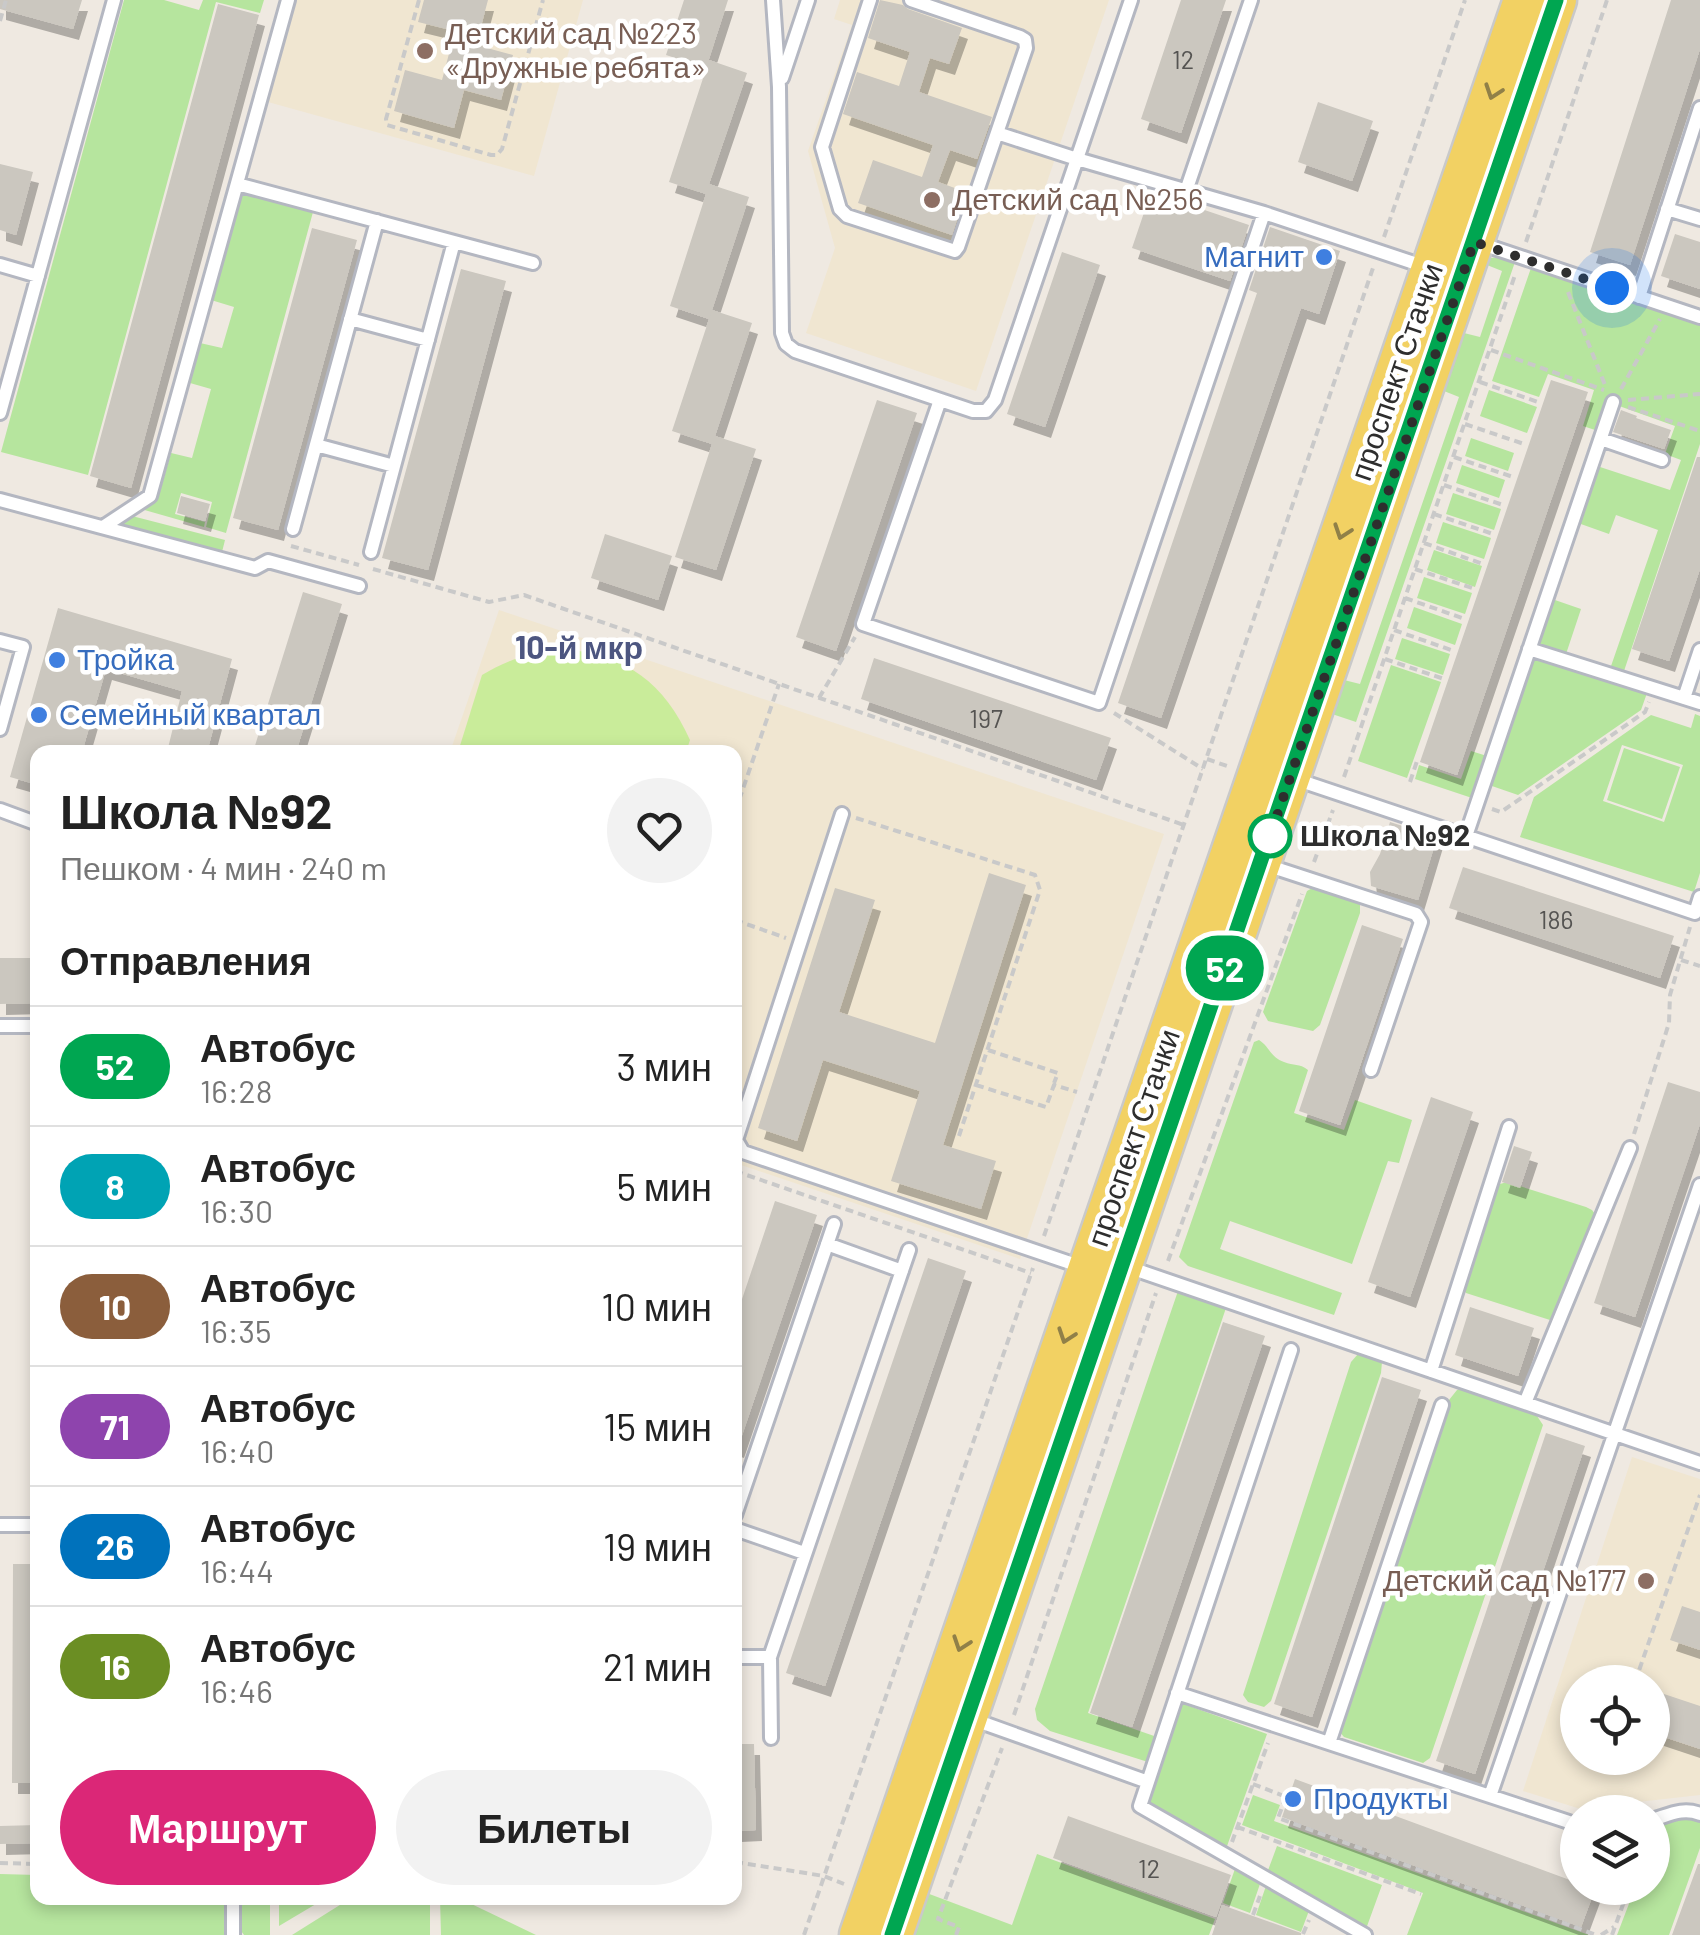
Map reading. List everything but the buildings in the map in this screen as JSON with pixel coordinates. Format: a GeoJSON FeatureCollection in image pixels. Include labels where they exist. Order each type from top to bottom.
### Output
{"type":"FeatureCollection","features":[{"type":"Feature","properties":{"kind":"main road","name":"проспект Стачки"},"geometry":{"type":"LineString","coordinates":[[860,1935],[1243,884],[1433,269],[1524,0]]}},
{"type":"Feature","properties":{"kind":"main road","name":"проспект Стачки"},"geometry":{"type":"LineString","coordinates":[[1243,884],[1290,777],[1556,0]]}},
{"type":"Feature","properties":{"kind":"main road","name":"проспект Стачки"},"geometry":{"type":"LineString","coordinates":[[892,1935],[968,1718],[1106,1268]]}},
{"type":"Feature","properties":{"kind":"lane"},"geometry":{"type":"LineString","coordinates":[[0,413],[5,374],[38,276],[114,0]]}},
{"type":"Feature","properties":{"kind":"lane"},"geometry":{"type":"LineString","coordinates":[[103,527],[150,496],[288,0]]}},
{"type":"Feature","properties":{"kind":"lane"},"geometry":{"type":"LineString","coordinates":[[773,0],[779,87],[782,332],[786,344],[973,411],[986,410],[995,400],[1131,0]]}},
{"type":"Feature","properties":{"kind":"lane"},"geometry":{"type":"LineString","coordinates":[[779,87],[808,0]]}},
{"type":"Feature","properties":{"kind":"lane"},"geometry":{"type":"LineString","coordinates":[[870,0],[822,146],[842,213],[954,251],[1026,48],[1025,40],[911,0]]}},
{"type":"Feature","properties":{"kind":"lane"},"geometry":{"type":"LineString","coordinates":[[1186,191],[1250,0]]}},
{"type":"Feature","properties":{"kind":"lane"},"geometry":{"type":"LineString","coordinates":[[1639,297],[1700,108]]}},
{"type":"Feature","properties":{"kind":"lane"},"geometry":{"type":"LineString","coordinates":[[997,133],[1433,269]]}},
{"type":"Feature","properties":{"kind":"lane"},"geometry":{"type":"LineString","coordinates":[[237,184],[533,263]]}},
{"type":"Feature","properties":{"kind":"lane"},"geometry":{"type":"LineString","coordinates":[[1667,208],[1700,219]]}},
{"type":"Feature","properties":{"kind":"lane"},"geometry":{"type":"LineString","coordinates":[[940,400],[863,624],[1099,703],[1264,214]]}},
{"type":"Feature","properties":{"kind":"lane"},"geometry":{"type":"LineString","coordinates":[[293,529],[377,221]]}},
{"type":"Feature","properties":{"kind":"lane"},"geometry":{"type":"LineString","coordinates":[[370,552],[454,242]]}},
{"type":"Feature","properties":{"kind":"lane"},"geometry":{"type":"LineString","coordinates":[[1474,242],[1700,317]]}},
{"type":"Feature","properties":{"kind":"lane"},"geometry":{"type":"LineString","coordinates":[[0,266],[38,276]]}},
{"type":"Feature","properties":{"kind":"lane"},"geometry":{"type":"LineString","coordinates":[[350,319],[428,340]]}},
{"type":"Feature","properties":{"kind":"lane"},"geometry":{"type":"LineString","coordinates":[[1466,836],[1613,402]]}},
{"type":"Feature","properties":{"kind":"lane"},"geometry":{"type":"LineString","coordinates":[[1600,439],[1662,460]]}},
{"type":"Feature","properties":{"kind":"lane"},"geometry":{"type":"LineString","coordinates":[[316,445],[394,466]]}},
{"type":"Feature","properties":{"kind":"lane"},"geometry":{"type":"LineString","coordinates":[[0,500],[255,568],[268,561],[358,586]]}},
{"type":"Feature","properties":{"kind":"lane"},"geometry":{"type":"LineString","coordinates":[[0,641],[23,647],[0,728]]}},
{"type":"Feature","properties":{"kind":"lane"},"geometry":{"type":"LineString","coordinates":[[1529,649],[1700,703]]}},
{"type":"Feature","properties":{"kind":"lane"},"geometry":{"type":"LineString","coordinates":[[1684,698],[1700,650]]}},
{"type":"Feature","properties":{"kind":"lane"},"geometry":{"type":"LineString","coordinates":[[1290,777],[1694,913],[1700,896]]}},
{"type":"Feature","properties":{"kind":"lane"},"geometry":{"type":"LineString","coordinates":[[0,810],[30,821]]}},
{"type":"Feature","properties":{"kind":"lane"},"geometry":{"type":"LineString","coordinates":[[742,1121],[842,814]]}},
{"type":"Feature","properties":{"kind":"lane"},"geometry":{"type":"LineString","coordinates":[[1243,884],[1308,879],[1416,914],[1421,922],[1371,1070]]}},
{"type":"Feature","properties":{"kind":"lane"},"geometry":{"type":"LineString","coordinates":[[0,1026],[30,1026]]}},
{"type":"Feature","properties":{"kind":"lane"},"geometry":{"type":"LineString","coordinates":[[1431,1371],[1509,1127]]}},
{"type":"Feature","properties":{"kind":"lane"},"geometry":{"type":"LineString","coordinates":[[1525,1403],[1630,1148]]}},
{"type":"Feature","properties":{"kind":"lane"},"geometry":{"type":"LineString","coordinates":[[742,1150],[1038,1252],[1161,1279],[1700,1463]]}},
{"type":"Feature","properties":{"kind":"lane"},"geometry":{"type":"LineString","coordinates":[[1490,1796],[1700,1185]]}},
{"type":"Feature","properties":{"kind":"lane"},"geometry":{"type":"LineString","coordinates":[[742,1494],[834,1224]]}},
{"type":"Feature","properties":{"kind":"lane"},"geometry":{"type":"LineString","coordinates":[[827,1244],[902,1270]]}},
{"type":"Feature","properties":{"kind":"lane"},"geometry":{"type":"LineString","coordinates":[[772,1738],[770,1657],[909,1250]]}},
{"type":"Feature","properties":{"kind":"lane"},"geometry":{"type":"LineString","coordinates":[[1290,1350],[1140,1806],[1365,1935]]}},
{"type":"Feature","properties":{"kind":"lane"},"geometry":{"type":"LineString","coordinates":[[1329,1743],[1442,1405]]}},
{"type":"Feature","properties":{"kind":"lane"},"geometry":{"type":"LineString","coordinates":[[0,1525],[30,1525]]}},
{"type":"Feature","properties":{"kind":"lane"},"geometry":{"type":"LineString","coordinates":[[742,1531],[804,1553]]}},
{"type":"Feature","properties":{"kind":"lane"},"geometry":{"type":"LineString","coordinates":[[742,1658],[770,1657]]}},
{"type":"Feature","properties":{"kind":"lane"},"geometry":{"type":"LineString","coordinates":[[1178,1693],[1560,1820]]}},
{"type":"Feature","properties":{"kind":"lane"},"geometry":{"type":"LineString","coordinates":[[968,1718],[1148,1782]]}},
{"type":"Feature","properties":{"kind":"lane"},"geometry":{"type":"LineString","coordinates":[[1670,1814],[1691,1810],[1700,1814]]}},
{"type":"Feature","properties":{"kind":"lane"},"geometry":{"type":"LineString","coordinates":[[233,1905],[234,1935]]}},
{"type":"Feature","properties":{"kind":"path"},"geometry":{"type":"LineString","coordinates":[[0,21],[6,0]]}},
{"type":"Feature","properties":{"kind":"path"},"geometry":{"type":"LineString","coordinates":[[419,0],[387,124],[490,155],[502,149],[543,0]]}},
{"type":"Feature","properties":{"kind":"path"},"geometry":{"type":"LineString","coordinates":[[804,1935],[1464,0]]}},
{"type":"Feature","properties":{"kind":"path"},"geometry":{"type":"LineString","coordinates":[[967,1935],[938,1918],[1008,1732],[1161,1279],[1338,794],[1607,0]]}},
{"type":"Feature","properties":{"kind":"path"},"geometry":{"type":"LineString","coordinates":[[1491,350],[1608,392],[1558,269]]}},
{"type":"Feature","properties":{"kind":"path"},"geometry":{"type":"LineString","coordinates":[[1613,402],[1668,306]]}},
{"type":"Feature","properties":{"kind":"path"},"geometry":{"type":"LineString","coordinates":[[1480,382],[1538,402]]}},
{"type":"Feature","properties":{"kind":"path"},"geometry":{"type":"LineString","coordinates":[[1613,402],[1700,394]]}},
{"type":"Feature","properties":{"kind":"path"},"geometry":{"type":"LineString","coordinates":[[1613,402],[1700,431]]}},
{"type":"Feature","properties":{"kind":"path"},"geometry":{"type":"LineString","coordinates":[[1465,424],[1524,444]]}},
{"type":"Feature","properties":{"kind":"path"},"geometry":{"type":"LineString","coordinates":[[1454,457],[1513,477]]}},
{"type":"Feature","properties":{"kind":"path"},"geometry":{"type":"LineString","coordinates":[[1444,485],[1503,505]]}},
{"type":"Feature","properties":{"kind":"path"},"geometry":{"type":"LineString","coordinates":[[1434,514],[1493,534]]}},
{"type":"Feature","properties":{"kind":"path"},"geometry":{"type":"LineString","coordinates":[[293,529],[288,546],[489,602],[524,595],[1184,825]]}},
{"type":"Feature","properties":{"kind":"path"},"geometry":{"type":"LineString","coordinates":[[1424,544],[1483,564]]}},
{"type":"Feature","properties":{"kind":"path"},"geometry":{"type":"LineString","coordinates":[[1415,569],[1475,589]]}},
{"type":"Feature","properties":{"kind":"path"},"geometry":{"type":"LineString","coordinates":[[1405,598],[1464,619]]}},
{"type":"Feature","properties":{"kind":"path"},"geometry":{"type":"LineString","coordinates":[[819,698],[863,624]]}},
{"type":"Feature","properties":{"kind":"path"},"geometry":{"type":"LineString","coordinates":[[1394,630],[1454,650]]}},
{"type":"Feature","properties":{"kind":"path"},"geometry":{"type":"LineString","coordinates":[[1385,659],[1444,680]]}},
{"type":"Feature","properties":{"kind":"path"},"geometry":{"type":"LineString","coordinates":[[742,792],[779,684]]}},
{"type":"Feature","properties":{"kind":"path"},"geometry":{"type":"LineString","coordinates":[[1476,805],[1500,812],[1646,712],[1653,688]]}},
{"type":"Feature","properties":{"kind":"path"},"geometry":{"type":"LineString","coordinates":[[1099,703],[1203,769]]}},
{"type":"Feature","properties":{"kind":"path"},"geometry":{"type":"LineString","coordinates":[[1410,782],[1418,758]]}},
{"type":"Feature","properties":{"kind":"path"},"geometry":{"type":"LineString","coordinates":[[842,814],[1035,875],[1040,890],[959,1136]]}},
{"type":"Feature","properties":{"kind":"path"},"geometry":{"type":"LineString","coordinates":[[1630,1148],[1669,1023],[1670,995],[1694,913]]}},
{"type":"Feature","properties":{"kind":"path"},"geometry":{"type":"LineString","coordinates":[[742,922],[800,942]]}},
{"type":"Feature","properties":{"kind":"path"},"geometry":{"type":"LineString","coordinates":[[1680,960],[1700,966]]}},
{"type":"Feature","properties":{"kind":"path"},"geometry":{"type":"LineString","coordinates":[[976,1085],[1046,1108],[1058,1073],[988,1050]]}},
{"type":"Feature","properties":{"kind":"path"},"geometry":{"type":"LineString","coordinates":[[1054,1084],[1076,1092]]}},
{"type":"Feature","properties":{"kind":"path"},"geometry":{"type":"LineString","coordinates":[[742,1172],[1031,1272]]}},
{"type":"Feature","properties":{"kind":"path"},"geometry":{"type":"LineString","coordinates":[[1642,1665],[1700,1496]]}},
{"type":"Feature","properties":{"kind":"path"},"geometry":{"type":"LineString","coordinates":[[1226,1856],[1275,1725]]}},
{"type":"Feature","properties":{"kind":"path"},"geometry":{"type":"LineString","coordinates":[[1253,1784],[1287,1797],[1278,1818],[1598,1935],[1615,1926]]}},
{"type":"Feature","properties":{"kind":"path"},"geometry":{"type":"LineString","coordinates":[[1237,1827],[1421,1894]]}},
{"type":"Feature","properties":{"kind":"path"},"geometry":{"type":"LineString","coordinates":[[742,1863],[824,1876],[874,1895]]}},
{"type":"Feature","properties":{"kind":"path"},"geometry":{"type":"LineString","coordinates":[[0,1864],[30,1864]]}},
{"type":"Feature","properties":{"kind":"path"},"geometry":{"type":"LineString","coordinates":[[1253,1915],[1266,1878]]}},
{"type":"Feature","properties":{"kind":"path"},"geometry":{"type":"LineString","coordinates":[[1612,1935],[1623,1905]]}},
{"type":"Feature","properties":{"kind":"path"},"geometry":{"type":"LineString","coordinates":[[956,1935],[959,1927]]}},
{"type":"Feature","properties":{"kind":"shaded area","name":"Детский сад №223 «Дружные ребята»"},"geometry":{"type":"Polygon","coordinates":[[[296,0],[583,0],[534,176],[268,102],[296,0]]]}},
{"type":"Feature","properties":{"kind":"shaded area","name":"Детский сад №256"},"geometry":{"type":"Polygon","coordinates":[[[840,0],[1109,0],[976,391],[806,333],[835,248],[808,151],[852,25],[834,19],[840,0]]]}},
{"type":"Feature","properties":{"kind":"shaded area"},"geometry":{"type":"Polygon","coordinates":[[[499,610],[1164,834],[1020,1259],[742,1165],[742,745],[452,745],[499,610]]]}},
{"type":"Feature","properties":{"kind":"shaded area","name":"Детский сад №177"},"geometry":{"type":"Polygon","coordinates":[[[1632,1457],[1700,1479],[1700,1795],[1670,1798],[1670,1795],[1560,1795],[1560,1803],[1523,1791],[1560,1678],[1560,1775],[1670,1775],[1670,1665],[1564,1665],[1632,1457]]]}},
{"type":"Feature","properties":{"kind":"green space"},"geometry":{"type":"Polygon","coordinates":[[[124,0],[164,0],[199,10],[203,0],[264,0],[260,13],[216,2],[88,475],[1,452],[124,0]]]}},
{"type":"Feature","properties":{"kind":"green space"},"geometry":{"type":"Polygon","coordinates":[[[241,192],[313,212],[226,533],[206,527],[212,502],[181,493],[175,514],[205,522],[204,527],[141,509],[158,498],[171,453],[192,458],[211,389],[190,383],[200,343],[222,348],[234,307],[211,300],[241,192]]]}},
{"type":"Feature","properties":{"kind":"green space"},"geometry":{"type":"Polygon","coordinates":[[[1490,258],[1515,262],[1356,722],[1332,714],[1344,680],[1360,684],[1459,397],[1444,391],[1464,333],[1480,337],[1502,271],[1487,265],[1490,258]]]}},
{"type":"Feature","properties":{"kind":"green space"},"geometry":{"type":"Polygon","coordinates":[[[1531,268],[1700,324],[1700,444],[1623,674],[1610,669],[1658,530],[1616,515],[1609,534],[1578,523],[1597,466],[1670,490],[1681,460],[1665,454],[1675,426],[1608,402],[1598,431],[1583,426],[1594,390],[1548,374],[1539,397],[1492,381],[1531,268]]]}},
{"type":"Feature","properties":{"kind":"green space"},"geometry":{"type":"Polygon","coordinates":[[[1489,390],[1537,407],[1527,433],[1480,416],[1489,390]]]}},
{"type":"Feature","properties":{"kind":"green space"},"geometry":{"type":"Polygon","coordinates":[[[1471,438],[1514,453],[1508,471],[1465,456],[1471,438]]]}},
{"type":"Feature","properties":{"kind":"green space"},"geometry":{"type":"Polygon","coordinates":[[[1462,465],[1505,480],[1499,498],[1456,483],[1462,465]]]}},
{"type":"Feature","properties":{"kind":"green space"},"geometry":{"type":"Polygon","coordinates":[[[1453,493],[1501,509],[1494,530],[1446,514],[1453,493]]]}},
{"type":"Feature","properties":{"kind":"green space"},"geometry":{"type":"Polygon","coordinates":[[[132,516],[225,540],[222,552],[118,525],[132,516]]]}},
{"type":"Feature","properties":{"kind":"green space"},"geometry":{"type":"Polygon","coordinates":[[[1443,522],[1491,538],[1484,559],[1436,543],[1443,522]]]}},
{"type":"Feature","properties":{"kind":"green space"},"geometry":{"type":"Polygon","coordinates":[[[1434,550],[1482,566],[1475,587],[1427,570],[1434,550]]]}},
{"type":"Feature","properties":{"kind":"green space"},"geometry":{"type":"Polygon","coordinates":[[[1424,577],[1472,593],[1465,614],[1417,598],[1424,577]]]}},
{"type":"Feature","properties":{"kind":"green space"},"geometry":{"type":"Polygon","coordinates":[[[1552,599],[1581,609],[1566,654],[1537,644],[1552,599]]]}},
{"type":"Feature","properties":{"kind":"green space"},"geometry":{"type":"Polygon","coordinates":[[[1414,607],[1462,624],[1455,645],[1407,628],[1414,607]]]}},
{"type":"Feature","properties":{"kind":"green space"},"geometry":{"type":"Polygon","coordinates":[[[1402,638],[1450,654],[1443,675],[1395,659],[1402,638]]]}},
{"type":"Feature","properties":{"kind":"green space"},"geometry":{"type":"Polygon","coordinates":[[[565,649],[587,653],[607,658],[641,676],[656,688],[680,720],[690,740],[688,745],[460,745],[482,675],[502,664],[565,649]]]}},
{"type":"Feature","properties":{"kind":"green space"},"geometry":{"type":"Polygon","coordinates":[[[1532,657],[1647,693],[1641,710],[1518,795],[1489,785],[1532,657]]]}},
{"type":"Feature","properties":{"kind":"green space"},"geometry":{"type":"Polygon","coordinates":[[[1391,665],[1441,682],[1407,778],[1358,761],[1391,665]]]}},
{"type":"Feature","properties":{"kind":"green space"},"geometry":{"type":"Polygon","coordinates":[[[1695,714],[1700,716],[1700,873],[1694,892],[1520,837],[1534,797],[1651,715],[1691,728],[1695,714]],[[1622,745],[1603,801],[1664,822],[1683,765],[1622,745]]]}},
{"type":"Feature","properties":{"kind":"green space"},"geometry":{"type":"Polygon","coordinates":[[[1624,748],[1680,767],[1662,819],[1607,800],[1624,748]]]}},
{"type":"Feature","properties":{"kind":"green space"},"geometry":{"type":"Polygon","coordinates":[[[1471,751],[1487,756],[1472,798],[1415,779],[1419,765],[1461,779],[1471,751]]]}},
{"type":"Feature","properties":{"kind":"green space"},"geometry":{"type":"Polygon","coordinates":[[[1316,886],[1354,899],[1360,905],[1360,913],[1320,1025],[1313,1031],[1268,1021],[1263,1012],[1307,891],[1316,886]]]}},
{"type":"Feature","properties":{"kind":"green space"},"geometry":{"type":"Polygon","coordinates":[[[1259,1040],[1280,1060],[1308,1070],[1294,1113],[1344,1130],[1355,1100],[1412,1120],[1399,1163],[1388,1161],[1352,1264],[1230,1221],[1220,1249],[1342,1293],[1334,1315],[1188,1266],[1179,1257],[1254,1042],[1259,1040]]]}},
{"type":"Feature","properties":{"kind":"green space"},"geometry":{"type":"Polygon","coordinates":[[[1507,1182],[1586,1207],[1595,1214],[1555,1317],[1550,1320],[1463,1289],[1496,1189],[1507,1182]]]}},
{"type":"Feature","properties":{"kind":"green space"},"geometry":{"type":"Polygon","coordinates":[[[1178,1291],[1226,1308],[1088,1713],[1157,1737],[1148,1762],[1050,1731],[1037,1720],[1035,1709],[1178,1291]]]}},
{"type":"Feature","properties":{"kind":"green space"},"geometry":{"type":"Polygon","coordinates":[[[1358,1354],[1379,1359],[1381,1373],[1271,1701],[1264,1707],[1248,1702],[1243,1695],[1351,1362],[1358,1354]]]}},
{"type":"Feature","properties":{"kind":"green space"},"geometry":{"type":"Polygon","coordinates":[[[1462,1388],[1537,1416],[1543,1425],[1430,1758],[1423,1763],[1344,1737],[1338,1730],[1449,1400],[1462,1388]]]}},
{"type":"Feature","properties":{"kind":"green space"},"geometry":{"type":"Polygon","coordinates":[[[1181,1703],[1267,1734],[1226,1849],[1149,1805],[1181,1703]]]}},
{"type":"Feature","properties":{"kind":"green space"},"geometry":{"type":"Polygon","coordinates":[[[1253,1795],[1280,1805],[1274,1821],[1589,1935],[1407,1935],[1423,1893],[1242,1825],[1253,1795]]]}},
{"type":"Feature","properties":{"kind":"green space"},"geometry":{"type":"Polygon","coordinates":[[[1689,1816],[1700,1821],[1700,1848],[1669,1935],[1617,1935],[1628,1905],[1670,1905],[1670,1821],[1689,1816]]]}},
{"type":"Feature","properties":{"kind":"green space"},"geometry":{"type":"Polygon","coordinates":[[[1277,1846],[1382,1885],[1366,1929],[1267,1873],[1277,1846]]]}},
{"type":"Feature","properties":{"kind":"green space"},"geometry":{"type":"Polygon","coordinates":[[[1037,1854],[1215,1919],[1209,1935],[909,1935],[924,1892],[1012,1925],[1037,1854]]]}},
{"type":"Feature","properties":{"kind":"green space"},"geometry":{"type":"Polygon","coordinates":[[[1236,1866],[1261,1881],[1250,1913],[1223,1903],[1236,1866]]]}},
{"type":"Feature","properties":{"kind":"green space"},"geometry":{"type":"Polygon","coordinates":[[[0,1874],[30,1875],[30,1905],[231,1905],[229,1935],[0,1935],[0,1874]]]}},
{"type":"Feature","properties":{"kind":"green space"},"geometry":{"type":"Polygon","coordinates":[[[1267,1883],[1310,1908],[1301,1932],[1256,1915],[1267,1883]]]}},
{"type":"Feature","properties":{"kind":"green space"},"geometry":{"type":"Polygon","coordinates":[[[239,1905],[270,1905],[270,1935],[244,1935],[239,1928],[239,1905]]]}},
{"type":"Feature","properties":{"kind":"green space"},"geometry":{"type":"Polygon","coordinates":[[[279,1905],[314,1905],[279,1926],[279,1905]]]}},
{"type":"Feature","properties":{"kind":"green space"},"geometry":{"type":"Polygon","coordinates":[[[340,1905],[430,1905],[430,1935],[292,1935],[340,1905]]]}},
{"type":"Feature","properties":{"kind":"green space"},"geometry":{"type":"Polygon","coordinates":[[[440,1905],[474,1905],[536,1935],[441,1935],[440,1905]]]}},
{"type":"Feature","properties":{"kind":"bus line","name":"52"},"geometry":{"type":"LineString","coordinates":[[892,1935],[1556,0]]}},
{"type":"Feature","properties":{"kind":"place","name":"Детский сад №223 «Дружные ребята»"},"geometry":{"type":"Point","coordinates":[425,51]}},
{"type":"Feature","properties":{"kind":"place","name":"Детский сад №256"},"geometry":{"type":"Point","coordinates":[932,200]}},
{"type":"Feature","properties":{"kind":"place","name":"Магнит"},"geometry":{"type":"Point","coordinates":[1324,257]}},
{"type":"Feature","properties":{"kind":"place","name":"Тройка"},"geometry":{"type":"Point","coordinates":[57,660]}},
{"type":"Feature","properties":{"kind":"place","name":"Семейный квартал"},"geometry":{"type":"Point","coordinates":[39,715]}},
{"type":"Feature","properties":{"kind":"place","name":"Школа №92"},"geometry":{"type":"Point","coordinates":[1270,836]}},
{"type":"Feature","properties":{"kind":"place","name":"Детский сад №177"},"geometry":{"type":"Point","coordinates":[1646,1581]}},
{"type":"Feature","properties":{"kind":"place","name":"Продукты"},"geometry":{"type":"Point","coordinates":[1293,1799]}},
{"type":"Feature","properties":{"kind":"district","name":"10-й мкр"},"geometry":{"type":"Point","coordinates":[579,648]}},
{"type":"Feature","properties":{"kind":"route"},"geometry":{"type":"LineString","coordinates":[[1270,836],[1268,842],[1474,242],[1612,288]]}}]}
